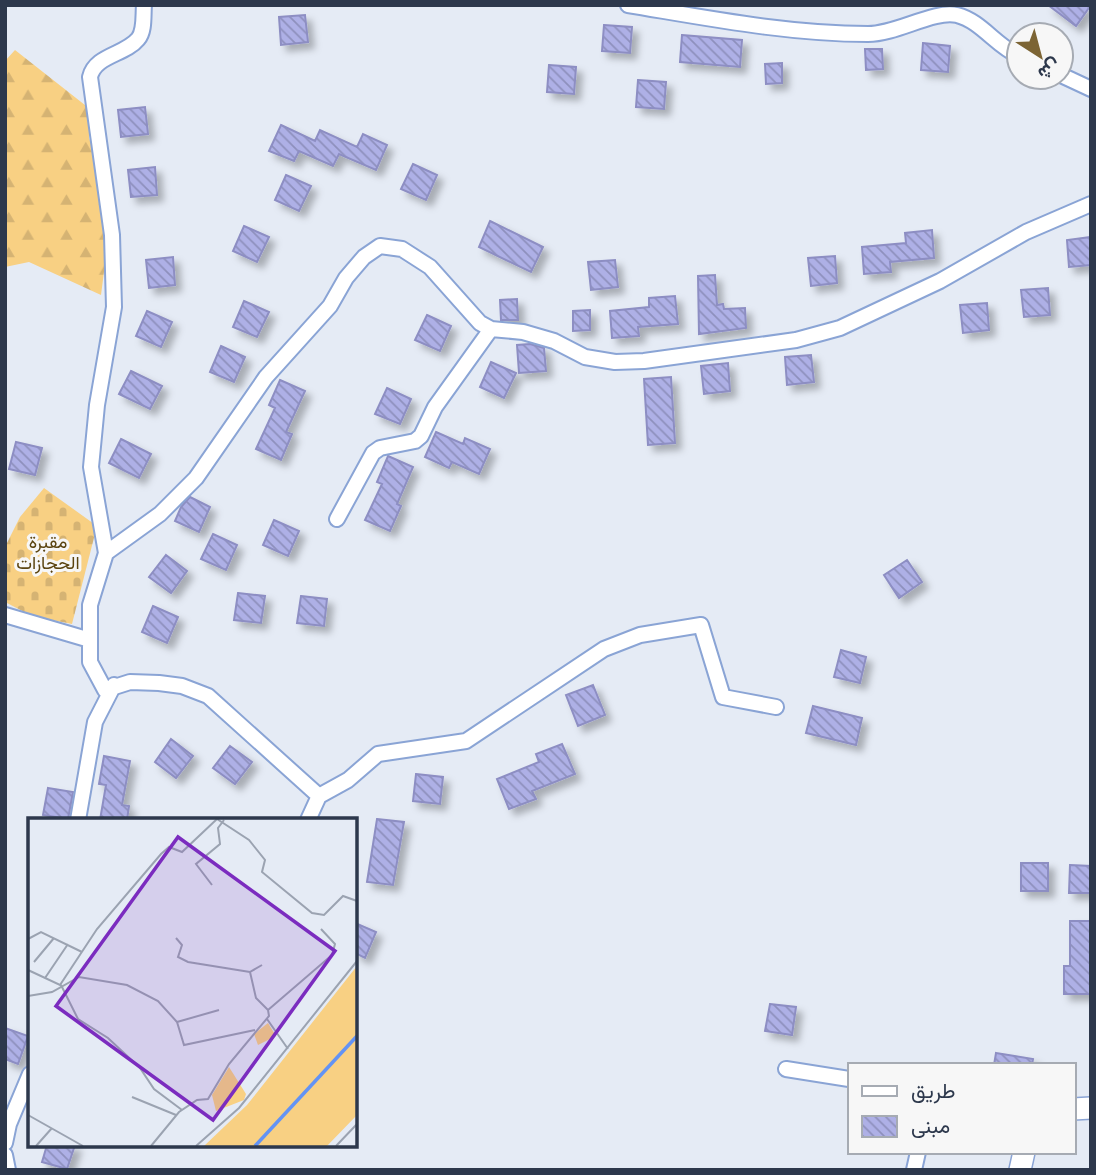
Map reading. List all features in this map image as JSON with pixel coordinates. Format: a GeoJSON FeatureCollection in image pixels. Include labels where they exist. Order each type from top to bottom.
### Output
{"type":"FeatureCollection","features":[{"type":"Feature","properties":{"kind":"street"},"geometry":{"type":"LineString","coordinates":[[144,5],[142,31],[138,39],[96,65],[90,78],[111,235],[113,315],[97,405],[91,467],[106,553],[90,605],[90,662],[95,676],[105,690],[114,685],[159,683],[182,686],[208,695],[319,796]]}},
{"type":"Feature","properties":{"kind":"street"},"geometry":{"type":"LineString","coordinates":[[628,5],[753,25],[869,34],[894,32],[952,14],[969,19],[1005,48]]}},
{"type":"Feature","properties":{"kind":"street"},"geometry":{"type":"LineString","coordinates":[[1075,82],[1091,89]]}},
{"type":"Feature","properties":{"kind":"street"},"geometry":{"type":"LineString","coordinates":[[106,553],[160,514],[196,478],[266,377],[330,306],[346,278],[364,257],[380,246],[402,249],[430,267],[480,323],[491,328],[523,331],[554,341],[585,357],[615,362],[695,356],[796,340],[840,328],[890,306],[1026,232],[1091,204]]}},
{"type":"Feature","properties":{"kind":"street"},"geometry":{"type":"LineString","coordinates":[[337,519],[373,453],[380,448],[415,441],[421,436],[435,407],[491,328]]}},
{"type":"Feature","properties":{"kind":"street"},"geometry":{"type":"LineString","coordinates":[[5,615],[90,640]]}},
{"type":"Feature","properties":{"kind":"street"},"geometry":{"type":"LineString","coordinates":[[309,818],[319,796],[348,780],[378,754],[466,741],[604,649],[640,635],[701,625],[723,697],[776,707]]}},
{"type":"Feature","properties":{"kind":"street"},"geometry":{"type":"LineString","coordinates":[[78,818],[94,722],[114,685]]}},
{"type":"Feature","properties":{"kind":"street"},"geometry":{"type":"LineString","coordinates":[[786,1069],[848,1079]]}},
{"type":"Feature","properties":{"kind":"street"},"geometry":{"type":"LineString","coordinates":[[5,1143],[9,1124],[28,1079]]}},
{"type":"Feature","properties":{"kind":"street"},"geometry":{"type":"LineString","coordinates":[[5,1155],[8,1170]]}},
{"type":"Feature","properties":{"kind":"green space"},"geometry":{"type":"Polygon","coordinates":[[[15,50],[90,109],[89,138],[104,180],[108,241],[101,295],[29,262],[5,267],[5,61],[15,50]]]}},
{"type":"Feature","properties":{"kind":"green space","name":"مقبرة الحجازات"},"geometry":{"type":"Polygon","coordinates":[[[44,488],[97,526],[72,624],[32,616],[5,602],[5,547],[20,517],[44,488]]]}},
{"type":"Feature","properties":{"kind":"building"},"geometry":{"type":"Polygon","coordinates":[[[1048,5],[1091,5],[1076,26],[1075,21],[1069,21],[1048,5]]]}},
{"type":"Feature","properties":{"kind":"building"},"geometry":{"type":"Polygon","coordinates":[[[305,15],[308,42],[281,45],[279,17],[305,15]]]}},
{"type":"Feature","properties":{"kind":"building"},"geometry":{"type":"Polygon","coordinates":[[[604,25],[632,27],[630,53],[602,51],[604,25]]]}},
{"type":"Feature","properties":{"kind":"building"},"geometry":{"type":"Polygon","coordinates":[[[682,35],[742,40],[740,67],[680,62],[682,35]]]}},
{"type":"Feature","properties":{"kind":"building"},"geometry":{"type":"Polygon","coordinates":[[[923,43],[950,46],[948,72],[921,70],[923,43]]]}},
{"type":"Feature","properties":{"kind":"building"},"geometry":{"type":"Polygon","coordinates":[[[865,49],[882,49],[883,69],[866,70],[865,49]]]}},
{"type":"Feature","properties":{"kind":"building"},"geometry":{"type":"Polygon","coordinates":[[[782,63],[782,83],[766,84],[765,64],[782,63]]]}},
{"type":"Feature","properties":{"kind":"building"},"geometry":{"type":"Polygon","coordinates":[[[549,65],[576,67],[574,94],[547,92],[549,65]]]}},
{"type":"Feature","properties":{"kind":"building"},"geometry":{"type":"Polygon","coordinates":[[[638,80],[666,82],[664,109],[636,107],[638,80]]]}},
{"type":"Feature","properties":{"kind":"building"},"geometry":{"type":"Polygon","coordinates":[[[145,107],[148,134],[121,137],[118,110],[145,107]]]}},
{"type":"Feature","properties":{"kind":"building"},"geometry":{"type":"Polygon","coordinates":[[[281,125],[315,141],[320,130],[357,147],[363,134],[387,145],[376,170],[339,154],[333,166],[299,151],[294,161],[269,151],[281,125]]]}},
{"type":"Feature","properties":{"kind":"building"},"geometry":{"type":"Polygon","coordinates":[[[413,164],[437,175],[426,200],[401,189],[413,164]]]}},
{"type":"Feature","properties":{"kind":"building"},"geometry":{"type":"Polygon","coordinates":[[[155,167],[157,195],[131,197],[128,170],[155,167]]]}},
{"type":"Feature","properties":{"kind":"building"},"geometry":{"type":"Polygon","coordinates":[[[286,175],[311,186],[299,211],[275,200],[286,175]]]}},
{"type":"Feature","properties":{"kind":"building"},"geometry":{"type":"Polygon","coordinates":[[[490,221],[543,247],[531,272],[479,247],[490,221]]]}},
{"type":"Feature","properties":{"kind":"building"},"geometry":{"type":"Polygon","coordinates":[[[244,226],[269,237],[257,262],[233,251],[244,226]]]}},
{"type":"Feature","properties":{"kind":"building"},"geometry":{"type":"Polygon","coordinates":[[[932,230],[934,258],[890,262],[891,272],[864,274],[862,247],[906,243],[905,233],[932,230]]]}},
{"type":"Feature","properties":{"kind":"building"},"geometry":{"type":"Polygon","coordinates":[[[1091,237],[1091,265],[1069,267],[1067,240],[1091,237]]]}},
{"type":"Feature","properties":{"kind":"building"},"geometry":{"type":"Polygon","coordinates":[[[835,256],[837,283],[811,286],[808,258],[835,256]]]}},
{"type":"Feature","properties":{"kind":"building"},"geometry":{"type":"Polygon","coordinates":[[[173,257],[175,285],[149,288],[146,260],[173,257]]]}},
{"type":"Feature","properties":{"kind":"building"},"geometry":{"type":"Polygon","coordinates":[[[615,260],[618,287],[591,290],[588,262],[615,260]]]}},
{"type":"Feature","properties":{"kind":"building"},"geometry":{"type":"Polygon","coordinates":[[[715,275],[717,305],[723,304],[724,309],[745,308],[746,328],[699,334],[698,276],[715,275]]]}},
{"type":"Feature","properties":{"kind":"building"},"geometry":{"type":"Polygon","coordinates":[[[1048,288],[1050,315],[1024,317],[1021,290],[1048,288]]]}},
{"type":"Feature","properties":{"kind":"building"},"geometry":{"type":"Polygon","coordinates":[[[675,296],[678,324],[638,327],[639,336],[612,338],[610,311],[649,307],[649,298],[675,296]]]}},
{"type":"Feature","properties":{"kind":"building"},"geometry":{"type":"Polygon","coordinates":[[[517,299],[518,320],[501,320],[500,300],[517,299]]]}},
{"type":"Feature","properties":{"kind":"building"},"geometry":{"type":"Polygon","coordinates":[[[244,301],[269,312],[257,337],[233,327],[244,301]]]}},
{"type":"Feature","properties":{"kind":"building"},"geometry":{"type":"Polygon","coordinates":[[[987,303],[989,330],[963,333],[960,305],[987,303]]]}},
{"type":"Feature","properties":{"kind":"building"},"geometry":{"type":"Polygon","coordinates":[[[590,310],[590,330],[573,331],[573,311],[590,310]]]}},
{"type":"Feature","properties":{"kind":"building"},"geometry":{"type":"Polygon","coordinates":[[[147,311],[172,322],[161,347],[136,336],[147,311]]]}},
{"type":"Feature","properties":{"kind":"building"},"geometry":{"type":"Polygon","coordinates":[[[427,315],[451,326],[440,351],[415,340],[427,315]]]}},
{"type":"Feature","properties":{"kind":"building"},"geometry":{"type":"Polygon","coordinates":[[[530,344],[544,348],[546,371],[519,373],[517,345],[530,344]]]}},
{"type":"Feature","properties":{"kind":"building"},"geometry":{"type":"Polygon","coordinates":[[[221,346],[245,357],[234,382],[210,372],[221,346]]]}},
{"type":"Feature","properties":{"kind":"building"},"geometry":{"type":"Polygon","coordinates":[[[811,355],[814,382],[787,385],[785,357],[811,355]]]}},
{"type":"Feature","properties":{"kind":"building"},"geometry":{"type":"Polygon","coordinates":[[[491,362],[516,373],[504,398],[480,387],[491,362]]]}},
{"type":"Feature","properties":{"kind":"building"},"geometry":{"type":"Polygon","coordinates":[[[728,363],[730,391],[704,394],[701,366],[728,363]]]}},
{"type":"Feature","properties":{"kind":"building"},"geometry":{"type":"Polygon","coordinates":[[[131,371],[162,386],[150,409],[119,394],[131,371]]]}},
{"type":"Feature","properties":{"kind":"building"},"geometry":{"type":"Polygon","coordinates":[[[671,377],[675,443],[648,445],[644,379],[671,377]]]}},
{"type":"Feature","properties":{"kind":"building"},"geometry":{"type":"Polygon","coordinates":[[[280,380],[305,391],[286,432],[292,434],[281,460],[256,449],[275,408],[269,405],[280,380]]]}},
{"type":"Feature","properties":{"kind":"building"},"geometry":{"type":"Polygon","coordinates":[[[387,388],[411,399],[400,424],[375,414],[387,388]]]}},
{"type":"Feature","properties":{"kind":"building"},"geometry":{"type":"Polygon","coordinates":[[[436,432],[463,444],[465,438],[490,449],[479,474],[452,462],[449,468],[425,457],[436,432]]]}},
{"type":"Feature","properties":{"kind":"building"},"geometry":{"type":"Polygon","coordinates":[[[121,439],[151,454],[139,478],[109,463],[121,439]]]}},
{"type":"Feature","properties":{"kind":"building"},"geometry":{"type":"Polygon","coordinates":[[[16,442],[42,448],[35,475],[9,469],[16,442]]]}},
{"type":"Feature","properties":{"kind":"building"},"geometry":{"type":"Polygon","coordinates":[[[388,456],[413,467],[397,504],[401,506],[390,531],[365,520],[382,484],[377,482],[388,456]]]}},
{"type":"Feature","properties":{"kind":"building"},"geometry":{"type":"Polygon","coordinates":[[[190,497],[210,507],[199,532],[175,521],[181,507],[190,497]]]}},
{"type":"Feature","properties":{"kind":"building"},"geometry":{"type":"Polygon","coordinates":[[[274,520],[299,531],[288,556],[263,545],[274,520]]]}},
{"type":"Feature","properties":{"kind":"building"},"geometry":{"type":"Polygon","coordinates":[[[213,534],[237,545],[226,570],[201,559],[213,534]]]}},
{"type":"Feature","properties":{"kind":"building"},"geometry":{"type":"Polygon","coordinates":[[[166,555],[187,571],[171,593],[149,577],[166,555]]]}},
{"type":"Feature","properties":{"kind":"building"},"geometry":{"type":"Polygon","coordinates":[[[907,560],[922,582],[899,598],[884,575],[907,560]]]}},
{"type":"Feature","properties":{"kind":"building"},"geometry":{"type":"Polygon","coordinates":[[[238,593],[265,596],[261,623],[234,620],[238,593]]]}},
{"type":"Feature","properties":{"kind":"building"},"geometry":{"type":"Polygon","coordinates":[[[301,596],[327,599],[324,626],[297,623],[301,596]]]}},
{"type":"Feature","properties":{"kind":"building"},"geometry":{"type":"Polygon","coordinates":[[[153,606],[178,617],[167,643],[142,632],[153,606]]]}},
{"type":"Feature","properties":{"kind":"building"},"geometry":{"type":"Polygon","coordinates":[[[841,650],[866,657],[860,683],[834,677],[841,650]]]}},
{"type":"Feature","properties":{"kind":"building"},"geometry":{"type":"Polygon","coordinates":[[[593,685],[605,715],[578,726],[566,695],[593,685]]]}},
{"type":"Feature","properties":{"kind":"building"},"geometry":{"type":"Polygon","coordinates":[[[813,706],[862,718],[856,745],[806,733],[813,706]]]}},
{"type":"Feature","properties":{"kind":"building"},"geometry":{"type":"Polygon","coordinates":[[[171,739],[193,756],[176,778],[155,762],[171,739]]]}},
{"type":"Feature","properties":{"kind":"building"},"geometry":{"type":"Polygon","coordinates":[[[562,744],[575,774],[532,791],[536,799],[509,809],[497,779],[539,762],[536,754],[562,744]]]}},
{"type":"Feature","properties":{"kind":"building"},"geometry":{"type":"Polygon","coordinates":[[[230,746],[252,762],[235,784],[213,768],[230,746]]]}},
{"type":"Feature","properties":{"kind":"building"},"geometry":{"type":"Polygon","coordinates":[[[104,756],[130,761],[122,805],[129,806],[127,818],[100,818],[106,785],[99,784],[104,756]]]}},
{"type":"Feature","properties":{"kind":"building"},"geometry":{"type":"Polygon","coordinates":[[[416,774],[443,777],[440,804],[413,801],[416,774]]]}},
{"type":"Feature","properties":{"kind":"building"},"geometry":{"type":"Polygon","coordinates":[[[48,788],[73,792],[68,818],[43,815],[48,788]]]}},
{"type":"Feature","properties":{"kind":"building"},"geometry":{"type":"Polygon","coordinates":[[[377,819],[404,822],[393,885],[367,882],[377,819]]]}},
{"type":"Feature","properties":{"kind":"building"},"geometry":{"type":"Polygon","coordinates":[[[1021,863],[1048,863],[1048,891],[1021,891],[1021,863]]]}},
{"type":"Feature","properties":{"kind":"building"},"geometry":{"type":"Polygon","coordinates":[[[1070,865],[1091,866],[1091,893],[1069,893],[1070,865]]]}},
{"type":"Feature","properties":{"kind":"building"},"geometry":{"type":"Polygon","coordinates":[[[1070,921],[1091,921],[1091,994],[1064,994],[1064,966],[1070,966],[1070,921]]]}},
{"type":"Feature","properties":{"kind":"building"},"geometry":{"type":"Polygon","coordinates":[[[357,924],[376,932],[365,958],[357,954],[357,924]]]}},
{"type":"Feature","properties":{"kind":"building"},"geometry":{"type":"Polygon","coordinates":[[[770,1004],[796,1007],[792,1035],[765,1031],[770,1004]]]}},
{"type":"Feature","properties":{"kind":"building"},"geometry":{"type":"Polygon","coordinates":[[[5,1028],[28,1036],[18,1064],[5,1059],[5,1028]]]}},
{"type":"Feature","properties":{"kind":"building"},"geometry":{"type":"Polygon","coordinates":[[[996,1053],[1033,1059],[1032,1063],[994,1063],[996,1053]]]}},
{"type":"Feature","properties":{"kind":"building"},"geometry":{"type":"Polygon","coordinates":[[[46,1147],[74,1147],[67,1169],[42,1162],[46,1147]]]}}]}
